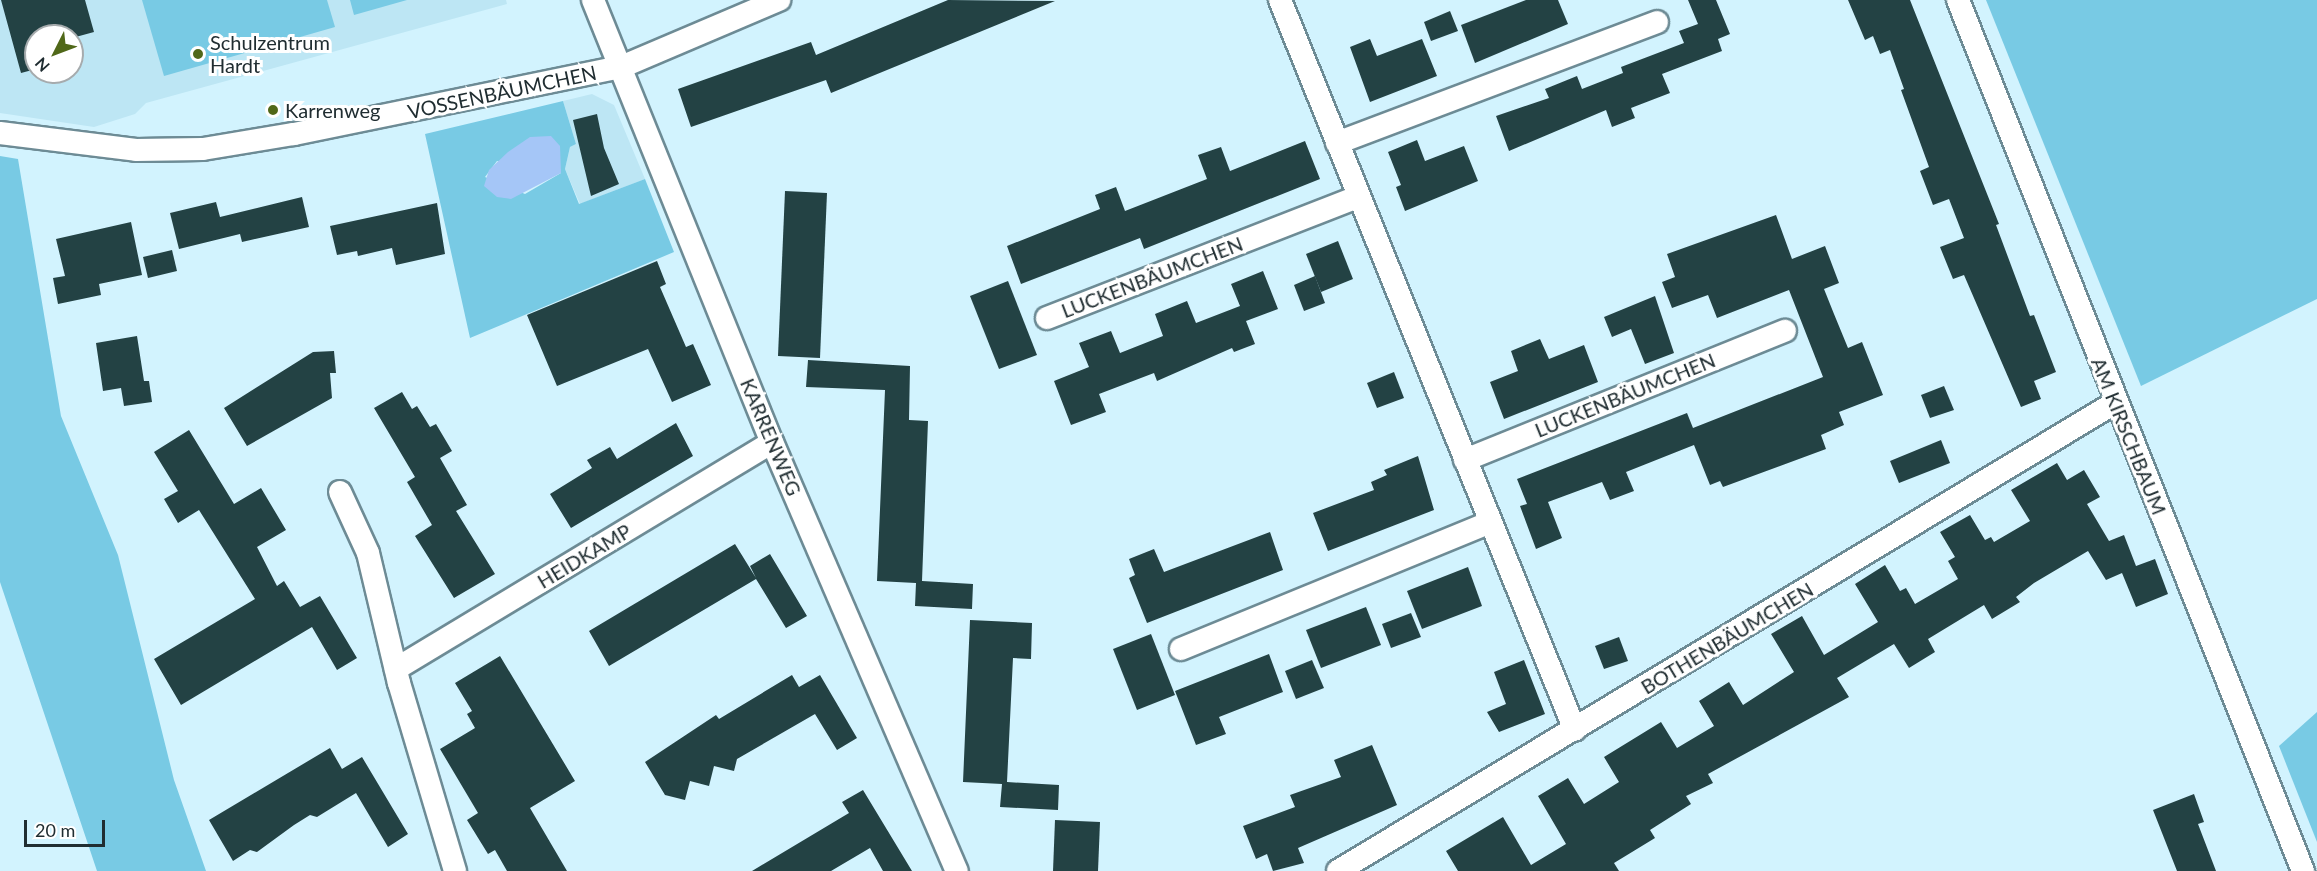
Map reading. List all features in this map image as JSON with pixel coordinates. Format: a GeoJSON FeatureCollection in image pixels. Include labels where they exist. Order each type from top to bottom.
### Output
{"type":"FeatureCollection","features":[{"type":"Feature","properties":{"kind":"street","name":"KARRENWEG"},"geometry":{"type":"LineString","coordinates":[[593,0],[772,442],[957,871]]}},
{"type":"Feature","properties":{"kind":"street","name":"VOSSENBÄUMCHEN"},"geometry":{"type":"LineString","coordinates":[[0,133],[136,150],[203,149],[416,110],[621,67],[778,0]]}},
{"type":"Feature","properties":{"kind":"street"},"geometry":{"type":"LineString","coordinates":[[1280,0],[1575,730]]}},
{"type":"Feature","properties":{"kind":"street","name":"AM KIRSCHBAUM"},"geometry":{"type":"LineString","coordinates":[[1958,0],[2303,871]]}},
{"type":"Feature","properties":{"kind":"street"},"geometry":{"type":"LineString","coordinates":[[1337,143],[1657,22]]}},
{"type":"Feature","properties":{"kind":"street","name":"LUCKENBÄUMCHEN"},"geometry":{"type":"LineString","coordinates":[[1047,318],[1358,197]]}},
{"type":"Feature","properties":{"kind":"street","name":"LUCKENBÄUMCHEN"},"geometry":{"type":"LineString","coordinates":[[1466,460],[1785,330]]}},
{"type":"Feature","properties":{"kind":"street","name":"BOTHENBÄUMCHEN"},"geometry":{"type":"LineString","coordinates":[[1338,871],[2116,402]]}},
{"type":"Feature","properties":{"kind":"street","name":"HEIDKAMP"},"geometry":{"type":"LineString","coordinates":[[396,669],[772,442]]}},
{"type":"Feature","properties":{"kind":"street"},"geometry":{"type":"LineString","coordinates":[[340,492],[368,553],[396,669],[455,871]]}},
{"type":"Feature","properties":{"kind":"street"},"geometry":{"type":"LineString","coordinates":[[1181,649],[1490,522]]}},
{"type":"Feature","properties":{"kind":"shaded area","name":"Schulzentrum Hardt"},"geometry":{"type":"Polygon","coordinates":[[[0,0],[506,0],[507,4],[146,103],[135,114],[94,127],[0,113],[0,0]]]}},
{"type":"Feature","properties":{"kind":"shaded area"},"geometry":{"type":"Polygon","coordinates":[[[142,0],[327,0],[335,27],[164,76],[142,0]]]}},
{"type":"Feature","properties":{"kind":"shaded area"},"geometry":{"type":"Polygon","coordinates":[[[350,0],[407,0],[354,15],[350,0]]]}},
{"type":"Feature","properties":{"kind":"shaded area"},"geometry":{"type":"Polygon","coordinates":[[[1986,0],[2317,0],[2317,299],[2141,386],[1986,0]]]}},
{"type":"Feature","properties":{"kind":"shaded area"},"geometry":{"type":"Polygon","coordinates":[[[592,94],[614,105],[645,179],[580,204],[565,169],[570,147],[576,144],[563,101],[592,94]]]}},
{"type":"Feature","properties":{"kind":"shaded area"},"geometry":{"type":"Polygon","coordinates":[[[563,101],[576,144],[570,147],[565,169],[579,204],[645,179],[674,252],[470,338],[425,134],[563,101]],[[497,161],[485,177],[525,194],[561,173],[497,161]]]}},
{"type":"Feature","properties":{"kind":"shaded area"},"geometry":{"type":"Polygon","coordinates":[[[551,136],[560,146],[561,173],[511,199],[497,197],[484,186],[489,170],[508,152],[530,137],[551,136]]]}},
{"type":"Feature","properties":{"kind":"shaded area"},"geometry":{"type":"Polygon","coordinates":[[[0,156],[18,159],[61,416],[118,555],[174,780],[206,871],[97,871],[0,582],[0,156]]]}},
{"type":"Feature","properties":{"kind":"shaded area"},"geometry":{"type":"Polygon","coordinates":[[[2317,712],[2317,842],[2279,746],[2317,712]]]}},
{"type":"Feature","properties":{"kind":"building"},"geometry":{"type":"Polygon","coordinates":[[[1,0],[85,0],[94,32],[84,35],[84,24],[24,24],[24,72],[21,73],[1,0]]]}},
{"type":"Feature","properties":{"kind":"building"},"geometry":{"type":"Polygon","coordinates":[[[948,0],[1055,1],[831,93],[826,80],[691,127],[678,89],[811,42],[816,55],[948,0]]]}},
{"type":"Feature","properties":{"kind":"building"},"geometry":{"type":"Polygon","coordinates":[[[1526,0],[1558,0],[1568,24],[1475,63],[1461,25],[1526,0]]]}},
{"type":"Feature","properties":{"kind":"building"},"geometry":{"type":"Polygon","coordinates":[[[1688,0],[1716,0],[1730,34],[1718,39],[1722,51],[1662,74],[1670,93],[1631,108],[1635,118],[1612,127],[1606,110],[1509,151],[1496,116],[1549,98],[1545,89],[1577,76],[1582,89],[1623,73],[1621,67],[1684,43],[1679,31],[1698,24],[1688,0]]]}},
{"type":"Feature","properties":{"kind":"building"},"geometry":{"type":"Polygon","coordinates":[[[1848,0],[1910,0],[1999,224],[1996,225],[2030,316],[2034,315],[2056,372],[2034,381],[2041,399],[2021,407],[1964,275],[1953,279],[1940,247],[1964,238],[1949,199],[1933,205],[1920,171],[1929,167],[1901,90],[1904,89],[1890,50],[1880,54],[1873,36],[1865,40],[1848,0]]]}},
{"type":"Feature","properties":{"kind":"building"},"geometry":{"type":"Polygon","coordinates":[[[1450,11],[1458,31],[1431,41],[1424,22],[1450,11]]]}},
{"type":"Feature","properties":{"kind":"building"},"geometry":{"type":"Polygon","coordinates":[[[1370,39],[1377,56],[1422,39],[1437,76],[1370,102],[1350,47],[1370,39]]]}},
{"type":"Feature","properties":{"kind":"building"},"geometry":{"type":"Polygon","coordinates":[[[597,114],[604,148],[619,184],[591,196],[573,120],[597,114]]]}},
{"type":"Feature","properties":{"kind":"building"},"geometry":{"type":"Polygon","coordinates":[[[1417,140],[1425,161],[1464,146],[1478,181],[1405,211],[1396,187],[1401,185],[1388,152],[1417,140]]]}},
{"type":"Feature","properties":{"kind":"building"},"geometry":{"type":"Polygon","coordinates":[[[1305,141],[1320,179],[1144,249],[1140,238],[1021,284],[1007,246],[1100,209],[1095,195],[1116,187],[1125,211],[1207,179],[1198,155],[1221,147],[1230,171],[1305,141]]]}},
{"type":"Feature","properties":{"kind":"building"},"geometry":{"type":"Polygon","coordinates":[[[785,191],[827,193],[820,358],[778,356],[785,191]]]}},
{"type":"Feature","properties":{"kind":"building"},"geometry":{"type":"Polygon","coordinates":[[[302,197],[309,227],[242,242],[240,234],[179,249],[170,213],[216,202],[220,217],[302,197]]]}},
{"type":"Feature","properties":{"kind":"building"},"geometry":{"type":"Polygon","coordinates":[[[437,203],[445,254],[396,265],[392,248],[358,256],[357,251],[337,255],[330,226],[437,203]]]}},
{"type":"Feature","properties":{"kind":"building"},"geometry":{"type":"Polygon","coordinates":[[[1776,215],[1792,259],[1825,246],[1839,283],[1824,289],[1848,348],[1862,342],[1883,395],[1839,412],[1844,425],[1821,435],[1826,449],[1723,487],[1720,481],[1710,485],[1694,445],[1626,472],[1634,491],[1610,500],[1602,482],[1548,502],[1562,538],[1536,549],[1520,506],[1527,504],[1517,479],[1687,413],[1693,428],[1823,377],[1789,290],[1717,318],[1708,295],[1672,308],[1662,282],[1675,277],[1667,254],[1776,215]]]}},
{"type":"Feature","properties":{"kind":"building"},"geometry":{"type":"Polygon","coordinates":[[[131,222],[142,275],[99,284],[101,295],[58,304],[53,278],[65,276],[56,239],[131,222]]]}},
{"type":"Feature","properties":{"kind":"building"},"geometry":{"type":"Polygon","coordinates":[[[1338,241],[1353,279],[1321,292],[1306,254],[1338,241]]]}},
{"type":"Feature","properties":{"kind":"building"},"geometry":{"type":"Polygon","coordinates":[[[172,250],[177,271],[148,278],[143,257],[172,250]]]}},
{"type":"Feature","properties":{"kind":"building"},"geometry":{"type":"Polygon","coordinates":[[[657,261],[666,284],[660,287],[686,347],[693,344],[711,385],[672,402],[648,349],[557,386],[527,315],[657,261]]]}},
{"type":"Feature","properties":{"kind":"building"},"geometry":{"type":"Polygon","coordinates":[[[1263,271],[1278,309],[1246,321],[1255,344],[1234,352],[1232,348],[1157,381],[1154,373],[1099,394],[1106,412],[1071,425],[1054,381],[1089,367],[1079,343],[1111,331],[1120,353],[1163,336],[1155,314],[1187,301],[1196,323],[1240,306],[1231,284],[1263,271]]]}},
{"type":"Feature","properties":{"kind":"building"},"geometry":{"type":"Polygon","coordinates":[[[1315,276],[1325,303],[1304,311],[1294,285],[1315,276]]]}},
{"type":"Feature","properties":{"kind":"building"},"geometry":{"type":"Polygon","coordinates":[[[1008,281],[1037,355],[999,369],[970,296],[1008,281]]]}},
{"type":"Feature","properties":{"kind":"building"},"geometry":{"type":"Polygon","coordinates":[[[1655,296],[1674,353],[1645,364],[1631,329],[1612,337],[1604,317],[1655,296]]]}},
{"type":"Feature","properties":{"kind":"building"},"geometry":{"type":"Polygon","coordinates":[[[137,336],[144,381],[149,381],[152,402],[124,406],[121,388],[103,391],[96,343],[137,336]]]}},
{"type":"Feature","properties":{"kind":"building"},"geometry":{"type":"Polygon","coordinates":[[[1540,339],[1549,359],[1584,345],[1598,382],[1504,419],[1490,382],[1518,371],[1511,351],[1540,339]]]}},
{"type":"Feature","properties":{"kind":"building"},"geometry":{"type":"Polygon","coordinates":[[[334,351],[336,373],[330,373],[332,398],[247,446],[224,408],[313,352],[334,351]]]}},
{"type":"Feature","properties":{"kind":"building"},"geometry":{"type":"Polygon","coordinates":[[[808,360],[910,366],[909,420],[928,421],[922,581],[973,584],[972,609],[915,606],[916,583],[877,581],[885,390],[806,387],[808,360]]]}},
{"type":"Feature","properties":{"kind":"building"},"geometry":{"type":"Polygon","coordinates":[[[1394,372],[1404,398],[1377,408],[1367,383],[1394,372]]]}},
{"type":"Feature","properties":{"kind":"building"},"geometry":{"type":"Polygon","coordinates":[[[1944,386],[1954,410],[1930,418],[1921,395],[1944,386]]]}},
{"type":"Feature","properties":{"kind":"building"},"geometry":{"type":"Polygon","coordinates":[[[402,392],[412,409],[417,406],[430,427],[436,424],[452,451],[440,458],[467,505],[456,511],[495,574],[454,598],[415,536],[432,525],[407,482],[415,477],[374,408],[402,392]]]}},
{"type":"Feature","properties":{"kind":"building"},"geometry":{"type":"Polygon","coordinates":[[[676,423],[693,456],[571,528],[550,494],[592,468],[587,460],[610,447],[617,459],[676,423]]]}},
{"type":"Feature","properties":{"kind":"building"},"geometry":{"type":"Polygon","coordinates":[[[189,430],[234,504],[261,488],[286,530],[257,547],[277,586],[284,581],[300,607],[320,596],[357,658],[337,670],[312,627],[181,705],[154,659],[255,599],[199,510],[178,523],[164,499],[178,491],[154,452],[189,430]]]}},
{"type":"Feature","properties":{"kind":"building"},"geometry":{"type":"Polygon","coordinates":[[[1941,440],[1950,463],[1899,483],[1890,461],[1941,440]]]}},
{"type":"Feature","properties":{"kind":"building"},"geometry":{"type":"Polygon","coordinates":[[[1418,456],[1434,510],[1328,551],[1313,513],[1374,490],[1371,482],[1387,475],[1384,470],[1418,456]]]}},
{"type":"Feature","properties":{"kind":"building"},"geometry":{"type":"Polygon","coordinates":[[[2057,463],[2067,480],[2084,470],[2100,497],[2087,504],[2109,541],[2124,535],[2136,566],[2155,559],[2168,594],[2136,607],[2122,573],[2106,580],[2088,551],[2034,583],[2016,597],[2020,602],[1992,619],[1984,605],[1928,639],[1935,652],[1909,668],[1894,644],[1837,678],[1849,697],[1708,774],[1713,783],[1686,796],[1691,804],[1650,830],[1655,838],[1614,863],[1619,871],[1458,871],[1446,851],[1503,817],[1531,865],[1566,844],[1538,796],[1568,778],[1584,804],[1619,782],[1604,757],[1661,722],[1677,748],[1714,726],[1699,701],[1729,682],[1743,705],[1794,672],[1771,634],[1802,616],[1824,655],[1878,622],[1855,584],[1885,565],[1900,591],[1906,588],[1915,604],[1958,579],[1948,561],[1955,557],[1940,532],[1970,515],[1985,540],[1991,537],[1994,542],[2030,521],[2011,490],[2057,463]]]}},
{"type":"Feature","properties":{"kind":"building"},"geometry":{"type":"Polygon","coordinates":[[[1270,532],[1283,570],[1147,623],[1129,578],[1135,575],[1129,559],[1154,549],[1164,572],[1270,532]]]}},
{"type":"Feature","properties":{"kind":"building"},"geometry":{"type":"Polygon","coordinates":[[[735,544],[756,578],[750,566],[770,554],[807,616],[786,628],[756,579],[609,666],[589,631],[735,544]]]}},
{"type":"Feature","properties":{"kind":"building"},"geometry":{"type":"Polygon","coordinates":[[[1468,567],[1482,606],[1422,629],[1407,591],[1468,567]]]}},
{"type":"Feature","properties":{"kind":"building"},"geometry":{"type":"Polygon","coordinates":[[[1366,607],[1381,645],[1321,668],[1306,630],[1366,607]]]}},
{"type":"Feature","properties":{"kind":"building"},"geometry":{"type":"Polygon","coordinates":[[[1411,613],[1421,637],[1391,648],[1382,624],[1411,613]]]}},
{"type":"Feature","properties":{"kind":"building"},"geometry":{"type":"Polygon","coordinates":[[[970,620],[1032,623],[1031,659],[1013,658],[1007,782],[1059,785],[1058,810],[1000,807],[1002,784],[963,782],[970,620]]]}},
{"type":"Feature","properties":{"kind":"building"},"geometry":{"type":"Polygon","coordinates":[[[1151,634],[1175,695],[1137,710],[1113,649],[1151,634]]]}},
{"type":"Feature","properties":{"kind":"building"},"geometry":{"type":"Polygon","coordinates":[[[1619,637],[1628,661],[1604,669],[1595,646],[1619,637]]]}},
{"type":"Feature","properties":{"kind":"building"},"geometry":{"type":"Polygon","coordinates":[[[1269,654],[1283,692],[1219,717],[1226,734],[1196,745],[1175,691],[1269,654]]]}},
{"type":"Feature","properties":{"kind":"building"},"geometry":{"type":"Polygon","coordinates":[[[500,656],[575,781],[530,808],[567,871],[507,871],[495,850],[488,854],[467,820],[478,813],[440,749],[475,728],[467,714],[472,711],[455,683],[500,656]]]}},
{"type":"Feature","properties":{"kind":"building"},"geometry":{"type":"Polygon","coordinates":[[[1312,660],[1324,688],[1296,699],[1285,671],[1312,660]]]}},
{"type":"Feature","properties":{"kind":"building"},"geometry":{"type":"Polygon","coordinates":[[[1524,660],[1545,714],[1499,732],[1487,712],[1506,704],[1494,672],[1524,660]]]}},
{"type":"Feature","properties":{"kind":"building"},"geometry":{"type":"Polygon","coordinates":[[[792,675],[799,687],[820,675],[857,738],[837,750],[815,714],[737,759],[734,771],[714,766],[709,786],[690,781],[685,800],[665,795],[645,762],[716,715],[719,719],[792,675]]]}},
{"type":"Feature","properties":{"kind":"building"},"geometry":{"type":"Polygon","coordinates":[[[1372,745],[1397,805],[1298,848],[1304,863],[1273,871],[1267,854],[1256,859],[1243,826],[1295,807],[1290,795],[1341,777],[1334,760],[1372,745]]]}},
{"type":"Feature","properties":{"kind":"building"},"geometry":{"type":"Polygon","coordinates":[[[330,748],[342,769],[362,757],[408,834],[388,847],[356,793],[317,817],[310,815],[257,852],[250,850],[233,861],[209,820],[330,748]]]}},
{"type":"Feature","properties":{"kind":"building"},"geometry":{"type":"Polygon","coordinates":[[[863,790],[912,871],[883,871],[870,848],[831,871],[752,871],[849,813],[842,802],[863,790]]]}},
{"type":"Feature","properties":{"kind":"building"},"geometry":{"type":"Polygon","coordinates":[[[2194,794],[2204,822],[2198,824],[2216,871],[2177,871],[2153,810],[2194,794]]]}},
{"type":"Feature","properties":{"kind":"building"},"geometry":{"type":"Polygon","coordinates":[[[1055,820],[1100,822],[1098,871],[1053,871],[1055,820]]]}},
{"type":"Feature","properties":{"kind":"place","name":"Schulzentrum Hardt"},"geometry":{"type":"Point","coordinates":[198,54]}},
{"type":"Feature","properties":{"kind":"place","name":"Karrenweg"},"geometry":{"type":"Point","coordinates":[273,110]}}]}
